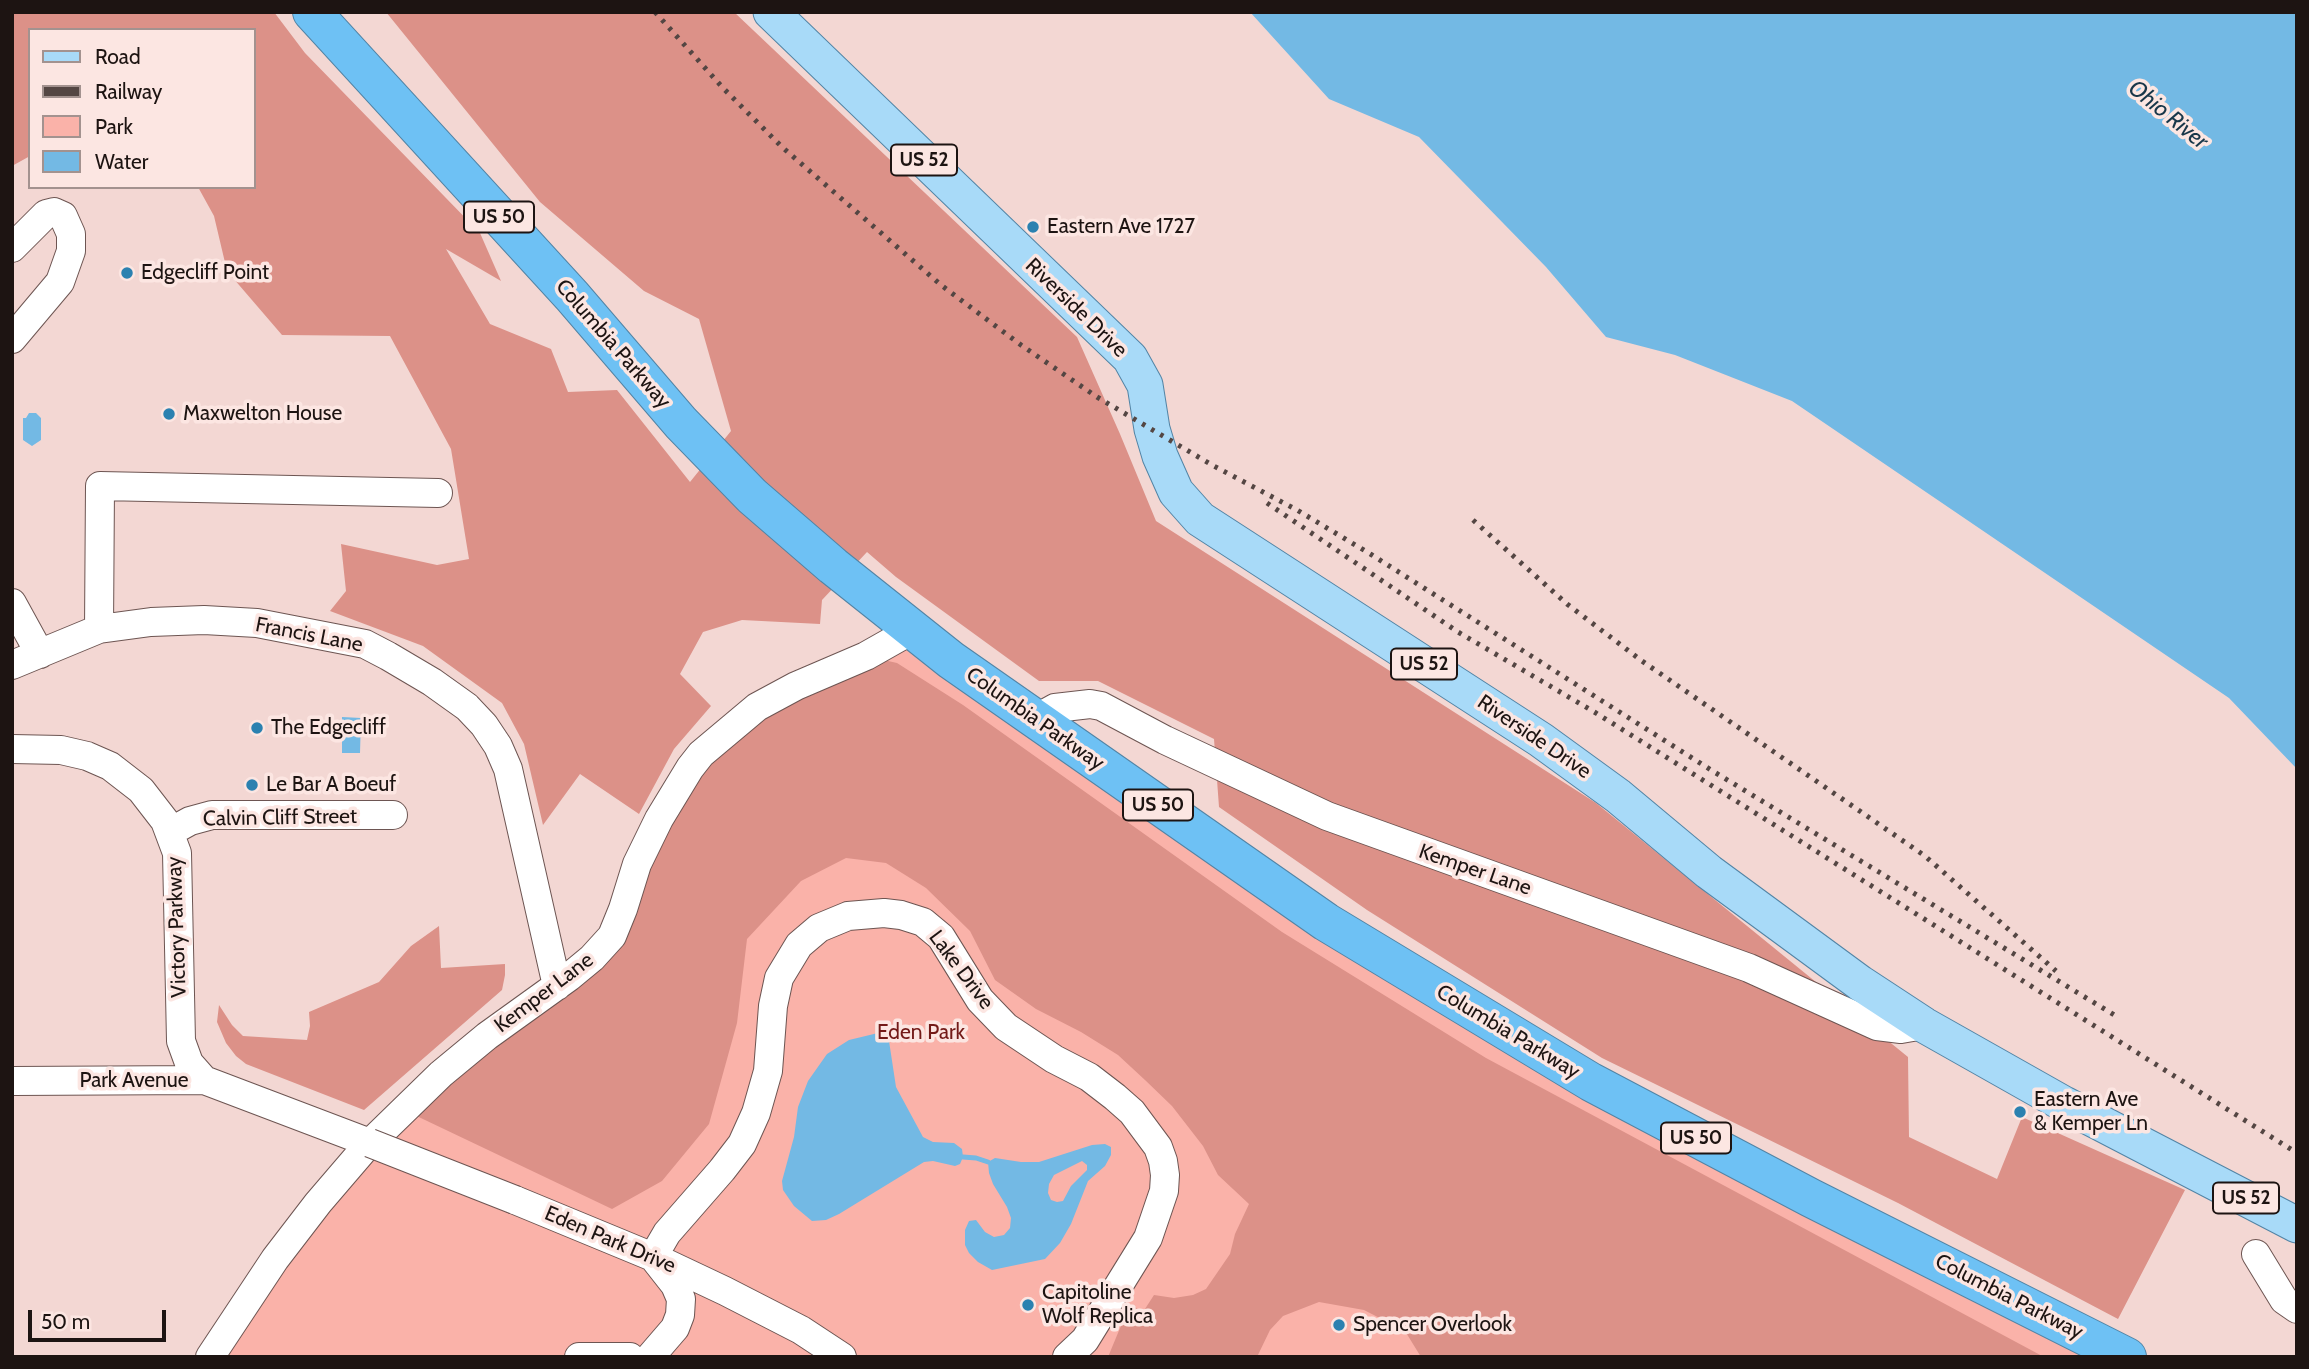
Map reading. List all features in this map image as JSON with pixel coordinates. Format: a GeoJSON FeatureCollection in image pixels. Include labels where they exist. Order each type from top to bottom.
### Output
{"type":"FeatureCollection","features":[{"type":"Feature","properties":{"kind":"highway","name":"Columbia Parkway"},"geometry":{"type":"LineString","coordinates":[[312,12],[572,296],[684,425],[752,496],[865,592],[951,660],[1326,922],[1591,1082],[1800,1192],[2127,1357]]}},
{"type":"Feature","properties":{"kind":"main road","name":"Riverside Drive"},"geometry":{"type":"LineString","coordinates":[[771,12],[1130,358],[1145,386],[1152,429],[1160,456],[1177,492],[1200,519],[1541,740],[1618,796],[1709,872],[1860,983],[1924,1025],[2064,1104],[2297,1225]]}},
{"type":"Feature","properties":{"kind":"street"},"geometry":{"type":"LineString","coordinates":[[12,248],[46,214],[54,212],[63,216],[71,234],[71,251],[60,282],[12,339]]}},
{"type":"Feature","properties":{"kind":"street"},"geometry":{"type":"LineString","coordinates":[[99,629],[100,486],[438,492]]}},
{"type":"Feature","properties":{"kind":"street"},"geometry":{"type":"LineString","coordinates":[[12,603],[21,656]]}},
{"type":"Feature","properties":{"kind":"street","name":"Francis Lane"},"geometry":{"type":"LineString","coordinates":[[21,656],[99,629],[151,622],[257,623],[365,644],[432,682],[467,706],[484,725],[498,746],[508,769],[557,986]]}},
{"type":"Feature","properties":{"kind":"street","name":"Kemper Lane"},"geometry":{"type":"LineString","coordinates":[[210,1357],[275,1259],[366,1147],[441,1074],[487,1036],[592,958],[612,936],[637,864],[690,768],[701,754],[757,707],[796,686],[866,656],[912,629]]}},
{"type":"Feature","properties":{"kind":"street","name":"Kemper Lane"},"geometry":{"type":"LineString","coordinates":[[1035,719],[1055,708],[1090,704],[1101,706],[1165,740],[1327,817],[1749,968],[1877,1026],[1900,1029],[1924,1025]]}},
{"type":"Feature","properties":{"kind":"street","name":"Victory Parkway"},"geometry":{"type":"LineString","coordinates":[[12,749],[61,750],[87,756],[110,766],[132,781],[150,799],[170,832],[177,853],[181,1041],[188,1063],[204,1080]]}},
{"type":"Feature","properties":{"kind":"street","name":"Calvin Cliff Street"},"geometry":{"type":"LineString","coordinates":[[170,832],[190,821],[212,815],[393,815]]}},
{"type":"Feature","properties":{"kind":"street","name":"Lake Drive"},"geometry":{"type":"LineString","coordinates":[[653,1257],[667,1233],[742,1144],[768,1071],[773,1006],[779,978],[789,958],[809,935],[836,921],[863,914],[901,915],[923,922],[941,937],[980,1000],[1006,1027],[1054,1059],[1089,1077],[1132,1112],[1150,1133],[1163,1161],[1164,1191],[1148,1238],[1084,1340],[1067,1357]]}},
{"type":"Feature","properties":{"kind":"street","name":"Park Avenue"},"geometry":{"type":"LineString","coordinates":[[12,1081],[204,1080],[370,1143]]}},
{"type":"Feature","properties":{"kind":"street","name":"Eden Park Drive"},"geometry":{"type":"LineString","coordinates":[[370,1143],[653,1257],[801,1330],[842,1357]]}},
{"type":"Feature","properties":{"kind":"street"},"geometry":{"type":"LineString","coordinates":[[2256,1254],[2284,1300],[2297,1309]]}},
{"type":"Feature","properties":{"kind":"street"},"geometry":{"type":"LineString","coordinates":[[650,1357],[675,1328],[680,1315],[681,1299],[676,1285],[653,1257]]}},
{"type":"Feature","properties":{"kind":"street"},"geometry":{"type":"LineString","coordinates":[[579,1357],[630,1357]]}},
{"type":"Feature","properties":{"kind":"green space","name":"Eden Park"},"geometry":{"type":"Polygon","coordinates":[[[912,630],[1326,922],[2127,1357],[210,1357],[318,1203],[549,992],[912,630]]]}},
{"type":"Feature","properties":{"kind":"shaded area"},"geometry":{"type":"Polygon","coordinates":[[[12,12],[274,12],[305,53],[480,233],[501,281],[446,249],[490,324],[551,349],[568,392],[617,390],[690,482],[731,431],[699,319],[644,291],[540,202],[386,12],[734,12],[1077,337],[1156,521],[1596,803],[1908,1057],[1909,1137],[1997,1179],[2022,1117],[2185,1190],[2118,1319],[1898,1203],[1602,1058],[1367,910],[1219,807],[1214,739],[1098,681],[1039,681],[896,577],[867,552],[822,600],[820,624],[742,620],[703,632],[680,674],[711,706],[674,749],[639,814],[580,774],[543,825],[524,744],[502,703],[423,646],[330,611],[346,591],[341,544],[437,565],[469,559],[451,449],[390,336],[282,335],[227,271],[214,216],[199,189],[256,189],[256,28],[28,28],[28,157],[12,166],[12,12]]]}},
{"type":"Feature","properties":{"kind":"shaded area"},"geometry":{"type":"Polygon","coordinates":[[[866,656],[897,663],[963,705],[1282,932],[1486,1058],[2044,1357],[1421,1357],[1405,1331],[1364,1310],[1319,1302],[1283,1316],[1270,1330],[1257,1357],[1108,1357],[1130,1304],[1143,1312],[1154,1295],[1174,1298],[1193,1295],[1206,1289],[1230,1254],[1235,1234],[1249,1204],[1218,1175],[1203,1146],[1172,1106],[1145,1080],[1118,1055],[1036,1009],[995,980],[970,931],[926,888],[886,863],[846,858],[801,881],[747,939],[737,1023],[709,1124],[662,1181],[612,1209],[404,1110],[592,958],[701,754],[866,656]]]}},
{"type":"Feature","properties":{"kind":"shaded area"},"geometry":{"type":"Polygon","coordinates":[[[439,926],[441,968],[505,964],[502,990],[364,1110],[246,1064],[226,1043],[217,1022],[219,1005],[243,1036],[307,1040],[309,1012],[379,982],[411,946],[439,926]]]}},
{"type":"Feature","properties":{"kind":"water","name":"Ohio River"},"geometry":{"type":"Polygon","coordinates":[[[1250,12],[2297,12],[2297,769],[2229,698],[1792,401],[1675,355],[1606,337],[1546,267],[1419,137],[1329,99],[1250,12]]]}},
{"type":"Feature","properties":{"kind":"water"},"geometry":{"type":"Polygon","coordinates":[[[29,413],[36,413],[41,418],[41,440],[32,446],[23,440],[23,418],[29,413]]]}},
{"type":"Feature","properties":{"kind":"water"},"geometry":{"type":"Polygon","coordinates":[[[342,717],[361,718],[360,753],[342,753],[342,717]]]}},
{"type":"Feature","properties":{"kind":"water"},"geometry":{"type":"Polygon","coordinates":[[[878,1033],[886,1035],[889,1041],[896,1087],[923,1137],[933,1142],[954,1143],[962,1149],[963,1157],[960,1164],[955,1166],[933,1161],[924,1162],[839,1214],[826,1220],[812,1221],[794,1206],[783,1190],[782,1181],[794,1137],[798,1107],[808,1081],[827,1054],[849,1040],[878,1033]]]}},
{"type":"Feature","properties":{"kind":"water"},"geometry":{"type":"Polygon","coordinates":[[[1105,1144],[1111,1147],[1111,1155],[1105,1166],[1088,1181],[1071,1224],[1060,1243],[1045,1259],[992,1270],[969,1253],[965,1245],[965,1230],[969,1221],[976,1220],[985,1232],[994,1237],[1004,1235],[1010,1228],[1011,1218],[993,1184],[988,1162],[995,1158],[1039,1162],[1092,1145],[1105,1144]],[[1082,1161],[1054,1175],[1049,1184],[1048,1193],[1051,1200],[1063,1201],[1071,1186],[1087,1170],[1087,1165],[1082,1161]]]}},
{"type":"Feature","properties":{"kind":"waterway"},"geometry":{"type":"LineString","coordinates":[[963,1157],[988,1162]]}},
{"type":"Feature","properties":{"kind":"railway"},"geometry":{"type":"LineString","coordinates":[[655,12],[723,88],[782,147],[941,285],[1021,345],[1097,397],[1372,555],[1711,770],[2116,1016]]}},
{"type":"Feature","properties":{"kind":"railway"},"geometry":{"type":"LineString","coordinates":[[1267,503],[1458,632],[1596,713],[2297,1153]]}},
{"type":"Feature","properties":{"kind":"railway"},"geometry":{"type":"LineString","coordinates":[[1473,520],[1567,604],[1642,661],[1925,856],[2056,971]]}},
{"type":"Feature","properties":{"kind":"place","name":"Eastern Ave 1727"},"geometry":{"type":"Point","coordinates":[1033,227]}},
{"type":"Feature","properties":{"kind":"place","name":"Edgecliff Point"},"geometry":{"type":"Point","coordinates":[127,273]}},
{"type":"Feature","properties":{"kind":"place","name":"Maxwelton House"},"geometry":{"type":"Point","coordinates":[169,414]}},
{"type":"Feature","properties":{"kind":"place","name":"The Edgecliff"},"geometry":{"type":"Point","coordinates":[257,728]}},
{"type":"Feature","properties":{"kind":"place","name":"Le Bar A Boeuf"},"geometry":{"type":"Point","coordinates":[252,785]}},
{"type":"Feature","properties":{"kind":"place","name":"Eastern Ave & Kemper Ln"},"geometry":{"type":"Point","coordinates":[2020,1112]}},
{"type":"Feature","properties":{"kind":"place","name":"Capitoline Wolf Replica"},"geometry":{"type":"Point","coordinates":[1028,1305]}},
{"type":"Feature","properties":{"kind":"place","name":"Spencer Overlook"},"geometry":{"type":"Point","coordinates":[1339,1325]}}]}
